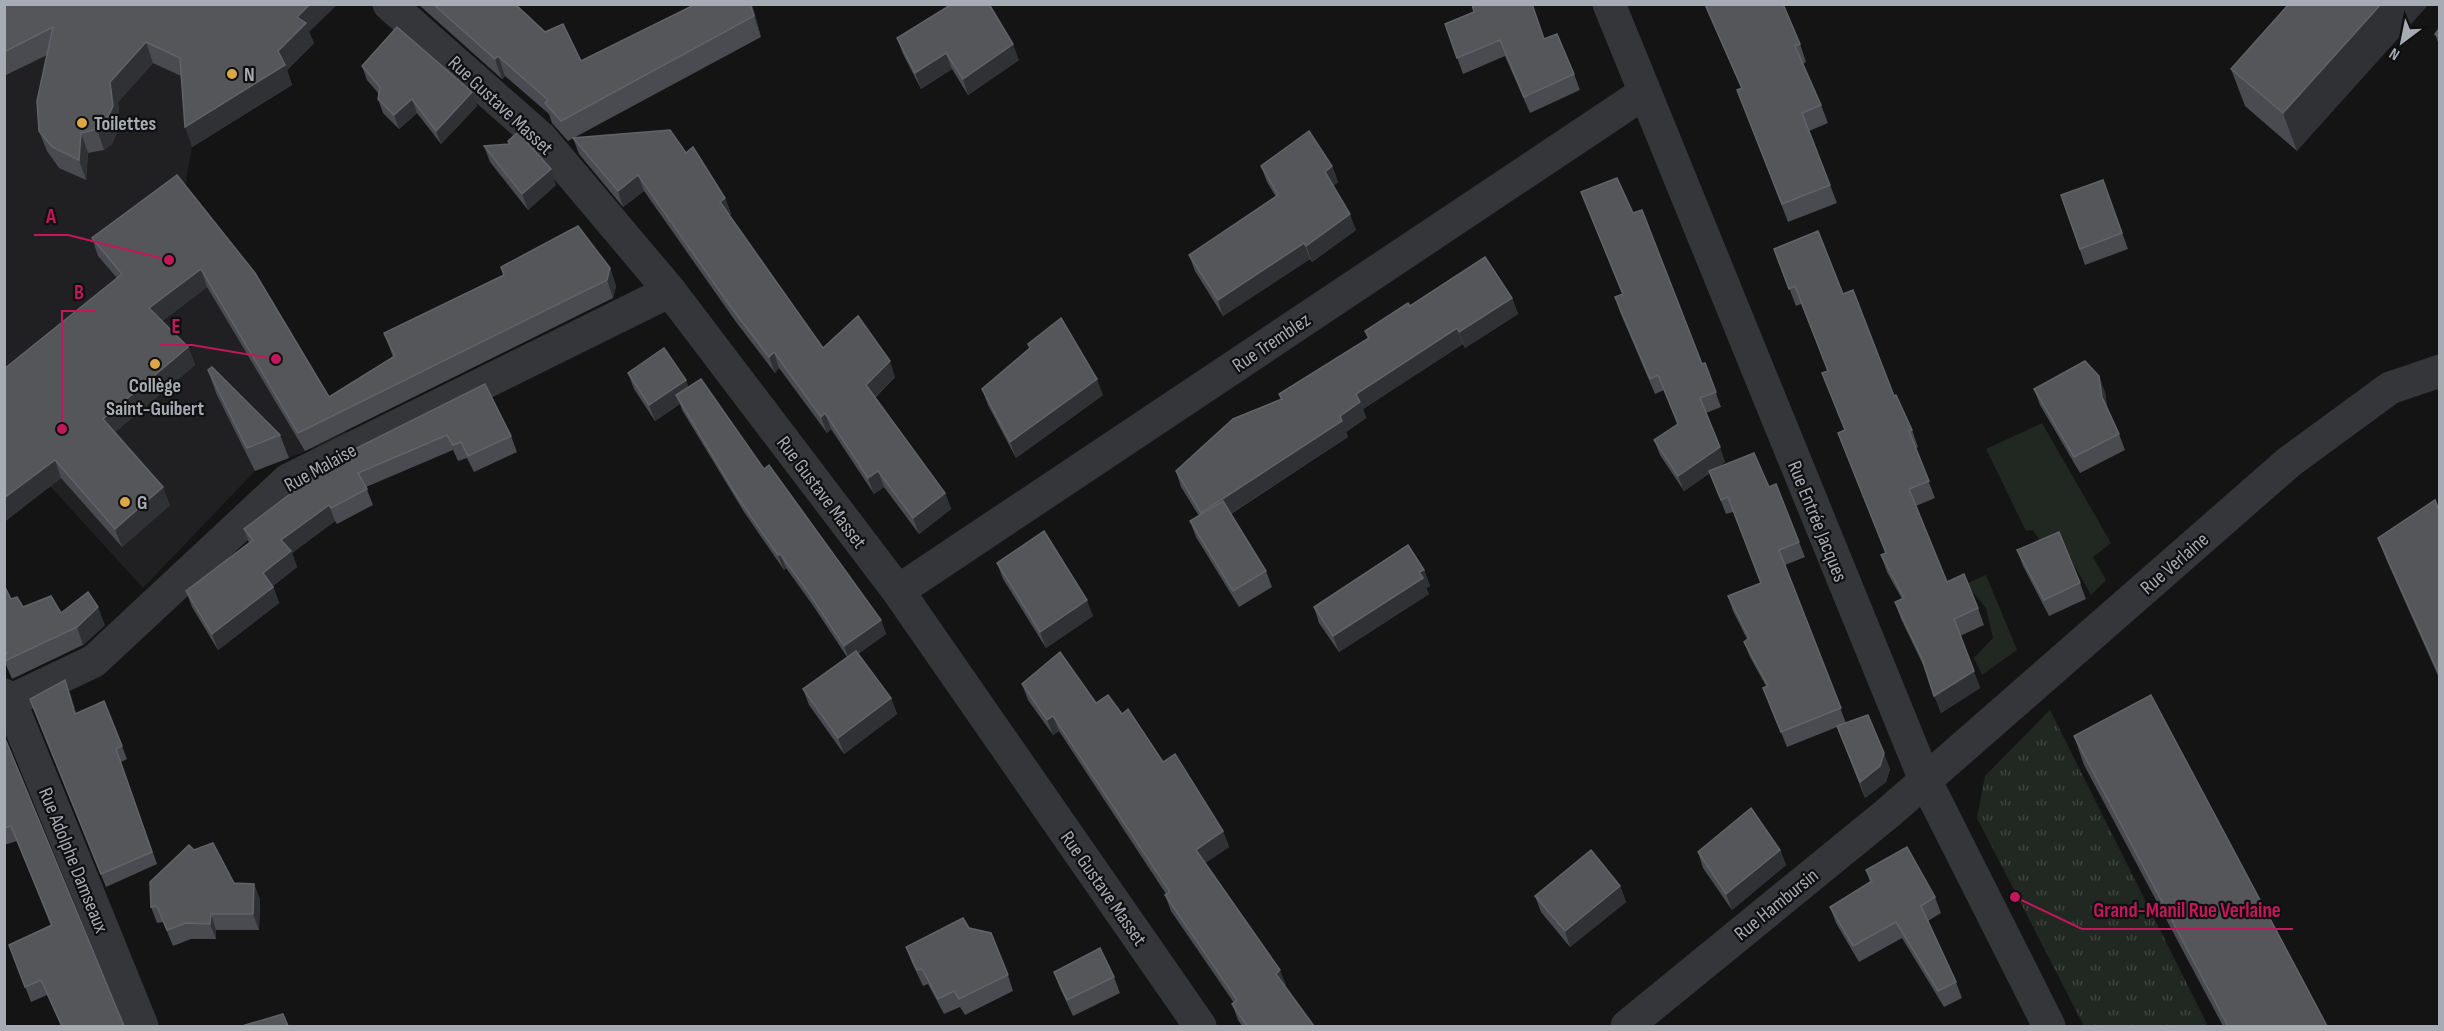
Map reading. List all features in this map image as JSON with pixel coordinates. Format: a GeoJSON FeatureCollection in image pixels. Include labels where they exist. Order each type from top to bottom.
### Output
{"type":"FeatureCollection","features":[{"type":"Feature","properties":{"kind":"street","name":"Rue Gustave Masset"},"geometry":{"type":"LineString","coordinates":[[389,4],[541,138],[670,291],[898,591],[1200,1026]]}},
{"type":"Feature","properties":{"kind":"street","name":"Rue Entrée Jacques"},"geometry":{"type":"LineString","coordinates":[[1609,4],[1924,780],[2049,1026]]}},
{"type":"Feature","properties":{"kind":"street","name":"Rue Tremblez"},"geometry":{"type":"LineString","coordinates":[[898,591],[1644,93]]}},
{"type":"Feature","properties":{"kind":"street","name":"Rue Malaise"},"geometry":{"type":"LineString","coordinates":[[7,698],[94,661],[288,480],[670,291]]}},
{"type":"Feature","properties":{"kind":"street","name":"Rue Verlaine"},"geometry":{"type":"LineString","coordinates":[[1924,780],[2289,462],[2390,388],[2439,371]]}},
{"type":"Feature","properties":{"kind":"street","name":"Rue Adolphe Damseaux"},"geometry":{"type":"LineString","coordinates":[[7,698],[142,1026]]}},
{"type":"Feature","properties":{"kind":"street","name":"Rue Hambursin"},"geometry":{"type":"LineString","coordinates":[[1627,1026],[1924,780]]}},
{"type":"Feature","properties":{"kind":"shaded area","name":"Collège Saint-Guibert"},"geometry":{"type":"Polygon","coordinates":[[[5,5],[274,5],[314,43],[285,71],[292,85],[192,147],[184,193],[262,293],[347,435],[255,471],[143,588],[50,486],[27,494],[32,500],[5,522],[5,5]]]}},
{"type":"Feature","properties":{"kind":"green space"},"geometry":{"type":"Polygon","coordinates":[[[2042,423],[2111,543],[2093,557],[2106,580],[2091,595],[2065,549],[2049,555],[2033,530],[2026,531],[1986,449],[2042,423]]]}},
{"type":"Feature","properties":{"kind":"green space"},"geometry":{"type":"Polygon","coordinates":[[[1986,575],[2017,650],[1982,675],[1974,658],[1993,638],[1986,608],[1972,591],[1930,599],[1986,575]]]}},
{"type":"Feature","properties":{"kind":"green space"},"geometry":{"type":"Polygon","coordinates":[[[2050,710],[2208,1026],[2084,1026],[1977,818],[1985,776],[2050,710]]]}},
{"type":"Feature","properties":{"kind":"building","name":"N"},"geometry":{"type":"Polygon","coordinates":[[[4,4],[310,4],[297,17],[306,23],[278,51],[285,65],[185,127],[180,58],[146,42],[110,82],[113,106],[105,124],[97,129],[81,133],[79,160],[52,147],[39,131],[37,101],[53,27],[4,52],[4,4]]]}},
{"type":"Feature","properties":{"kind":"building"},"geometry":{"type":"Polygon","coordinates":[[[433,4],[515,4],[545,32],[563,24],[581,61],[696,4],[750,4],[754,16],[561,121],[545,103],[548,100],[498,56],[495,59],[433,4]]]}},
{"type":"Feature","properties":{"kind":"building"},"geometry":{"type":"Polygon","coordinates":[[[952,4],[989,4],[1013,44],[963,79],[946,53],[915,73],[897,38],[952,4]]]}},
{"type":"Feature","properties":{"kind":"building"},"geometry":{"type":"Polygon","coordinates":[[[1472,4],[1532,4],[1544,39],[1557,34],[1574,74],[1524,97],[1500,40],[1457,58],[1445,24],[1474,12],[1472,4]]]}},
{"type":"Feature","properties":{"kind":"building"},"geometry":{"type":"Polygon","coordinates":[[[1705,4],[1783,4],[1800,44],[1795,46],[1821,105],[1802,113],[1830,185],[1782,204],[1737,90],[1742,88],[1705,4]]]}},
{"type":"Feature","properties":{"kind":"building"},"geometry":{"type":"Polygon","coordinates":[[[2289,4],[2381,4],[2283,113],[2231,69],[2289,4]]]}},
{"type":"Feature","properties":{"kind":"building"},"geometry":{"type":"Polygon","coordinates":[[[397,27],[472,92],[436,131],[412,99],[394,115],[378,99],[380,87],[362,66],[397,27]]]}},
{"type":"Feature","properties":{"kind":"building"},"geometry":{"type":"Polygon","coordinates":[[[670,130],[686,153],[693,147],[725,198],[720,202],[823,348],[858,316],[890,361],[866,385],[945,493],[913,518],[878,471],[868,478],[825,413],[821,417],[774,352],[769,357],[730,306],[638,175],[618,191],[573,138],[670,130]]]}},
{"type":"Feature","properties":{"kind":"building"},"geometry":{"type":"Polygon","coordinates":[[[1309,131],[1332,166],[1325,172],[1350,214],[1306,246],[1304,243],[1218,300],[1189,255],[1278,195],[1261,166],[1309,131]]]}},
{"type":"Feature","properties":{"kind":"building"},"geometry":{"type":"Polygon","coordinates":[[[518,132],[551,169],[522,194],[484,146],[510,144],[508,141],[518,132]]]}},
{"type":"Feature","properties":{"kind":"building"},"geometry":{"type":"Polygon","coordinates":[[[177,175],[255,273],[329,397],[395,356],[384,333],[504,275],[501,267],[578,226],[610,268],[607,280],[298,433],[201,269],[149,308],[188,347],[103,419],[163,487],[115,529],[55,460],[4,498],[4,369],[122,274],[92,238],[177,175]]]}},
{"type":"Feature","properties":{"kind":"building"},"geometry":{"type":"Polygon","coordinates":[[[1617,178],[1633,213],[1642,210],[1702,364],[1705,363],[1716,392],[1700,398],[1720,447],[1678,476],[1654,440],[1678,424],[1658,375],[1650,379],[1615,297],[1623,294],[1581,192],[1617,178]]]}},
{"type":"Feature","properties":{"kind":"building"},"geometry":{"type":"Polygon","coordinates":[[[2103,180],[2122,233],[2080,249],[2061,195],[2103,180]]]}},
{"type":"Feature","properties":{"kind":"building"},"geometry":{"type":"Polygon","coordinates":[[[1818,231],[1843,294],[1853,290],[1894,396],[1896,395],[1912,430],[1909,431],[1929,481],[1909,489],[1947,582],[1964,574],[1978,608],[1954,619],[1974,671],[1934,696],[1922,659],[1895,602],[1904,598],[1881,555],[1886,553],[1838,433],[1845,430],[1822,373],[1828,371],[1795,286],[1789,289],[1774,249],[1818,231]]]}},
{"type":"Feature","properties":{"kind":"building"},"geometry":{"type":"Polygon","coordinates":[[[1485,257],[1512,298],[1459,332],[1457,328],[1356,394],[1360,402],[1340,416],[1342,421],[1201,513],[1176,471],[1233,419],[1282,399],[1279,394],[1369,338],[1365,331],[1408,303],[1410,306],[1485,257]]]}},
{"type":"Feature","properties":{"kind":"building"},"geometry":{"type":"Polygon","coordinates":[[[1061,318],[1097,379],[1010,442],[982,389],[1030,348],[1028,344],[1061,318]]]}},
{"type":"Feature","properties":{"kind":"building"},"geometry":{"type":"Polygon","coordinates":[[[664,348],[686,380],[649,405],[628,373],[664,348]]]}},
{"type":"Feature","properties":{"kind":"building"},"geometry":{"type":"Polygon","coordinates":[[[2085,361],[2099,376],[2102,397],[2119,434],[2074,457],[2034,389],[2085,361]]]}},
{"type":"Feature","properties":{"kind":"building"},"geometry":{"type":"Polygon","coordinates":[[[212,367],[280,435],[247,448],[208,370],[212,367]]]}},
{"type":"Feature","properties":{"kind":"building"},"geometry":{"type":"Polygon","coordinates":[[[701,379],[764,469],[769,465],[881,620],[844,646],[808,592],[780,554],[778,555],[738,498],[676,395],[701,379]]]}},
{"type":"Feature","properties":{"kind":"building"},"geometry":{"type":"Polygon","coordinates":[[[485,384],[511,436],[468,456],[461,442],[453,445],[447,435],[358,473],[367,489],[331,508],[329,505],[281,540],[291,551],[263,573],[273,587],[212,634],[186,591],[253,540],[244,529],[339,457],[485,384]]]}},
{"type":"Feature","properties":{"kind":"building"},"geometry":{"type":"Polygon","coordinates":[[[1754,453],[1769,487],[1776,484],[1799,542],[1779,550],[1841,708],[1781,732],[1763,688],[1768,686],[1744,642],[1749,638],[1728,596],[1761,583],[1728,497],[1721,500],[1709,471],[1754,453]]]}},
{"type":"Feature","properties":{"kind":"building"},"geometry":{"type":"Polygon","coordinates":[[[2435,500],[2439,510],[2439,674],[2378,538],[2435,500]]]}},
{"type":"Feature","properties":{"kind":"building"},"geometry":{"type":"Polygon","coordinates":[[[1223,501],[1266,571],[1233,591],[1190,521],[1223,501]]]}},
{"type":"Feature","properties":{"kind":"building"},"geometry":{"type":"Polygon","coordinates":[[[1044,531],[1087,600],[1040,632],[997,563],[1044,531]]]}},
{"type":"Feature","properties":{"kind":"building"},"geometry":{"type":"Polygon","coordinates":[[[2059,532],[2080,583],[2044,600],[2017,550],[2059,532]]]}},
{"type":"Feature","properties":{"kind":"building"},"geometry":{"type":"Polygon","coordinates":[[[1408,545],[1424,570],[1419,572],[1423,578],[1333,636],[1314,607],[1408,545]]]}},
{"type":"Feature","properties":{"kind":"building"},"geometry":{"type":"Polygon","coordinates":[[[4,585],[11,599],[17,597],[23,607],[51,596],[61,613],[88,592],[98,607],[77,627],[5,661],[4,655],[7,653],[4,649],[4,585]]]}},
{"type":"Feature","properties":{"kind":"building"},"geometry":{"type":"Polygon","coordinates":[[[856,651],[891,698],[838,738],[803,689],[856,651]]]}},
{"type":"Feature","properties":{"kind":"building"},"geometry":{"type":"Polygon","coordinates":[[[1060,652],[1096,703],[1108,695],[1122,714],[1128,709],[1163,762],[1175,754],[1223,831],[1196,850],[1280,970],[1276,974],[1314,1026],[1247,1026],[1232,1004],[1237,1000],[1165,895],[1170,892],[1053,716],[1047,720],[1022,684],[1060,652]]]}},
{"type":"Feature","properties":{"kind":"building"},"geometry":{"type":"Polygon","coordinates":[[[65,680],[75,714],[104,701],[122,746],[116,749],[152,852],[101,874],[30,699],[65,680]]]}},
{"type":"Feature","properties":{"kind":"building"},"geometry":{"type":"Polygon","coordinates":[[[2151,695],[2327,1026],[2228,1026],[2074,736],[2151,695]]]}},
{"type":"Feature","properties":{"kind":"building"},"geometry":{"type":"Polygon","coordinates":[[[1868,715],[1884,753],[1880,766],[1860,782],[1837,726],[1868,715]]]}},
{"type":"Feature","properties":{"kind":"building"},"geometry":{"type":"Polygon","coordinates":[[[4,736],[124,1026],[62,1026],[41,980],[25,987],[9,945],[52,925],[11,826],[4,828],[4,736]]]}},
{"type":"Feature","properties":{"kind":"building"},"geometry":{"type":"Polygon","coordinates":[[[1751,808],[1780,850],[1726,894],[1698,852],[1751,808]]]}},
{"type":"Feature","properties":{"kind":"building"},"geometry":{"type":"Polygon","coordinates":[[[213,843],[234,883],[254,884],[253,914],[211,914],[210,924],[186,923],[167,930],[157,906],[151,907],[150,882],[189,845],[194,850],[213,843]]]}},
{"type":"Feature","properties":{"kind":"building"},"geometry":{"type":"Polygon","coordinates":[[[1907,847],[1935,897],[1921,906],[1956,982],[1938,991],[1896,922],[1853,946],[1830,907],[1872,881],[1866,870],[1907,847]]]}},
{"type":"Feature","properties":{"kind":"building"},"geometry":{"type":"Polygon","coordinates":[[[1591,850],[1620,886],[1565,931],[1535,896],[1591,850]]]}},
{"type":"Feature","properties":{"kind":"building"},"geometry":{"type":"Polygon","coordinates":[[[963,918],[969,928],[991,933],[1008,975],[959,999],[954,991],[938,999],[922,969],[917,970],[906,947],[963,918]]]}},
{"type":"Feature","properties":{"kind":"building"},"geometry":{"type":"Polygon","coordinates":[[[1100,948],[1114,977],[1067,1000],[1054,972],[1100,948]]]}},
{"type":"Feature","properties":{"kind":"building"},"geometry":{"type":"Polygon","coordinates":[[[283,1014],[288,1026],[242,1026],[283,1014]]]}},
{"type":"Feature","properties":{"kind":"place","name":"N"},"geometry":{"type":"Point","coordinates":[232,74]}},
{"type":"Feature","properties":{"kind":"place","name":"Toilettes"},"geometry":{"type":"Point","coordinates":[82,123]}},
{"type":"Feature","properties":{"kind":"place","name":"A"},"geometry":{"type":"Point","coordinates":[169,260]}},
{"type":"Feature","properties":{"kind":"place","name":"E"},"geometry":{"type":"Point","coordinates":[276,359]}},
{"type":"Feature","properties":{"kind":"place","name":"Collège Saint-Guibert"},"geometry":{"type":"Point","coordinates":[155,364]}},
{"type":"Feature","properties":{"kind":"place","name":"B"},"geometry":{"type":"Point","coordinates":[62,429]}},
{"type":"Feature","properties":{"kind":"place","name":"G"},"geometry":{"type":"Point","coordinates":[125,502]}},
{"type":"Feature","properties":{"kind":"place","name":"Grand-Manil Rue Verlaine"},"geometry":{"type":"Point","coordinates":[2015,897]}}]}
